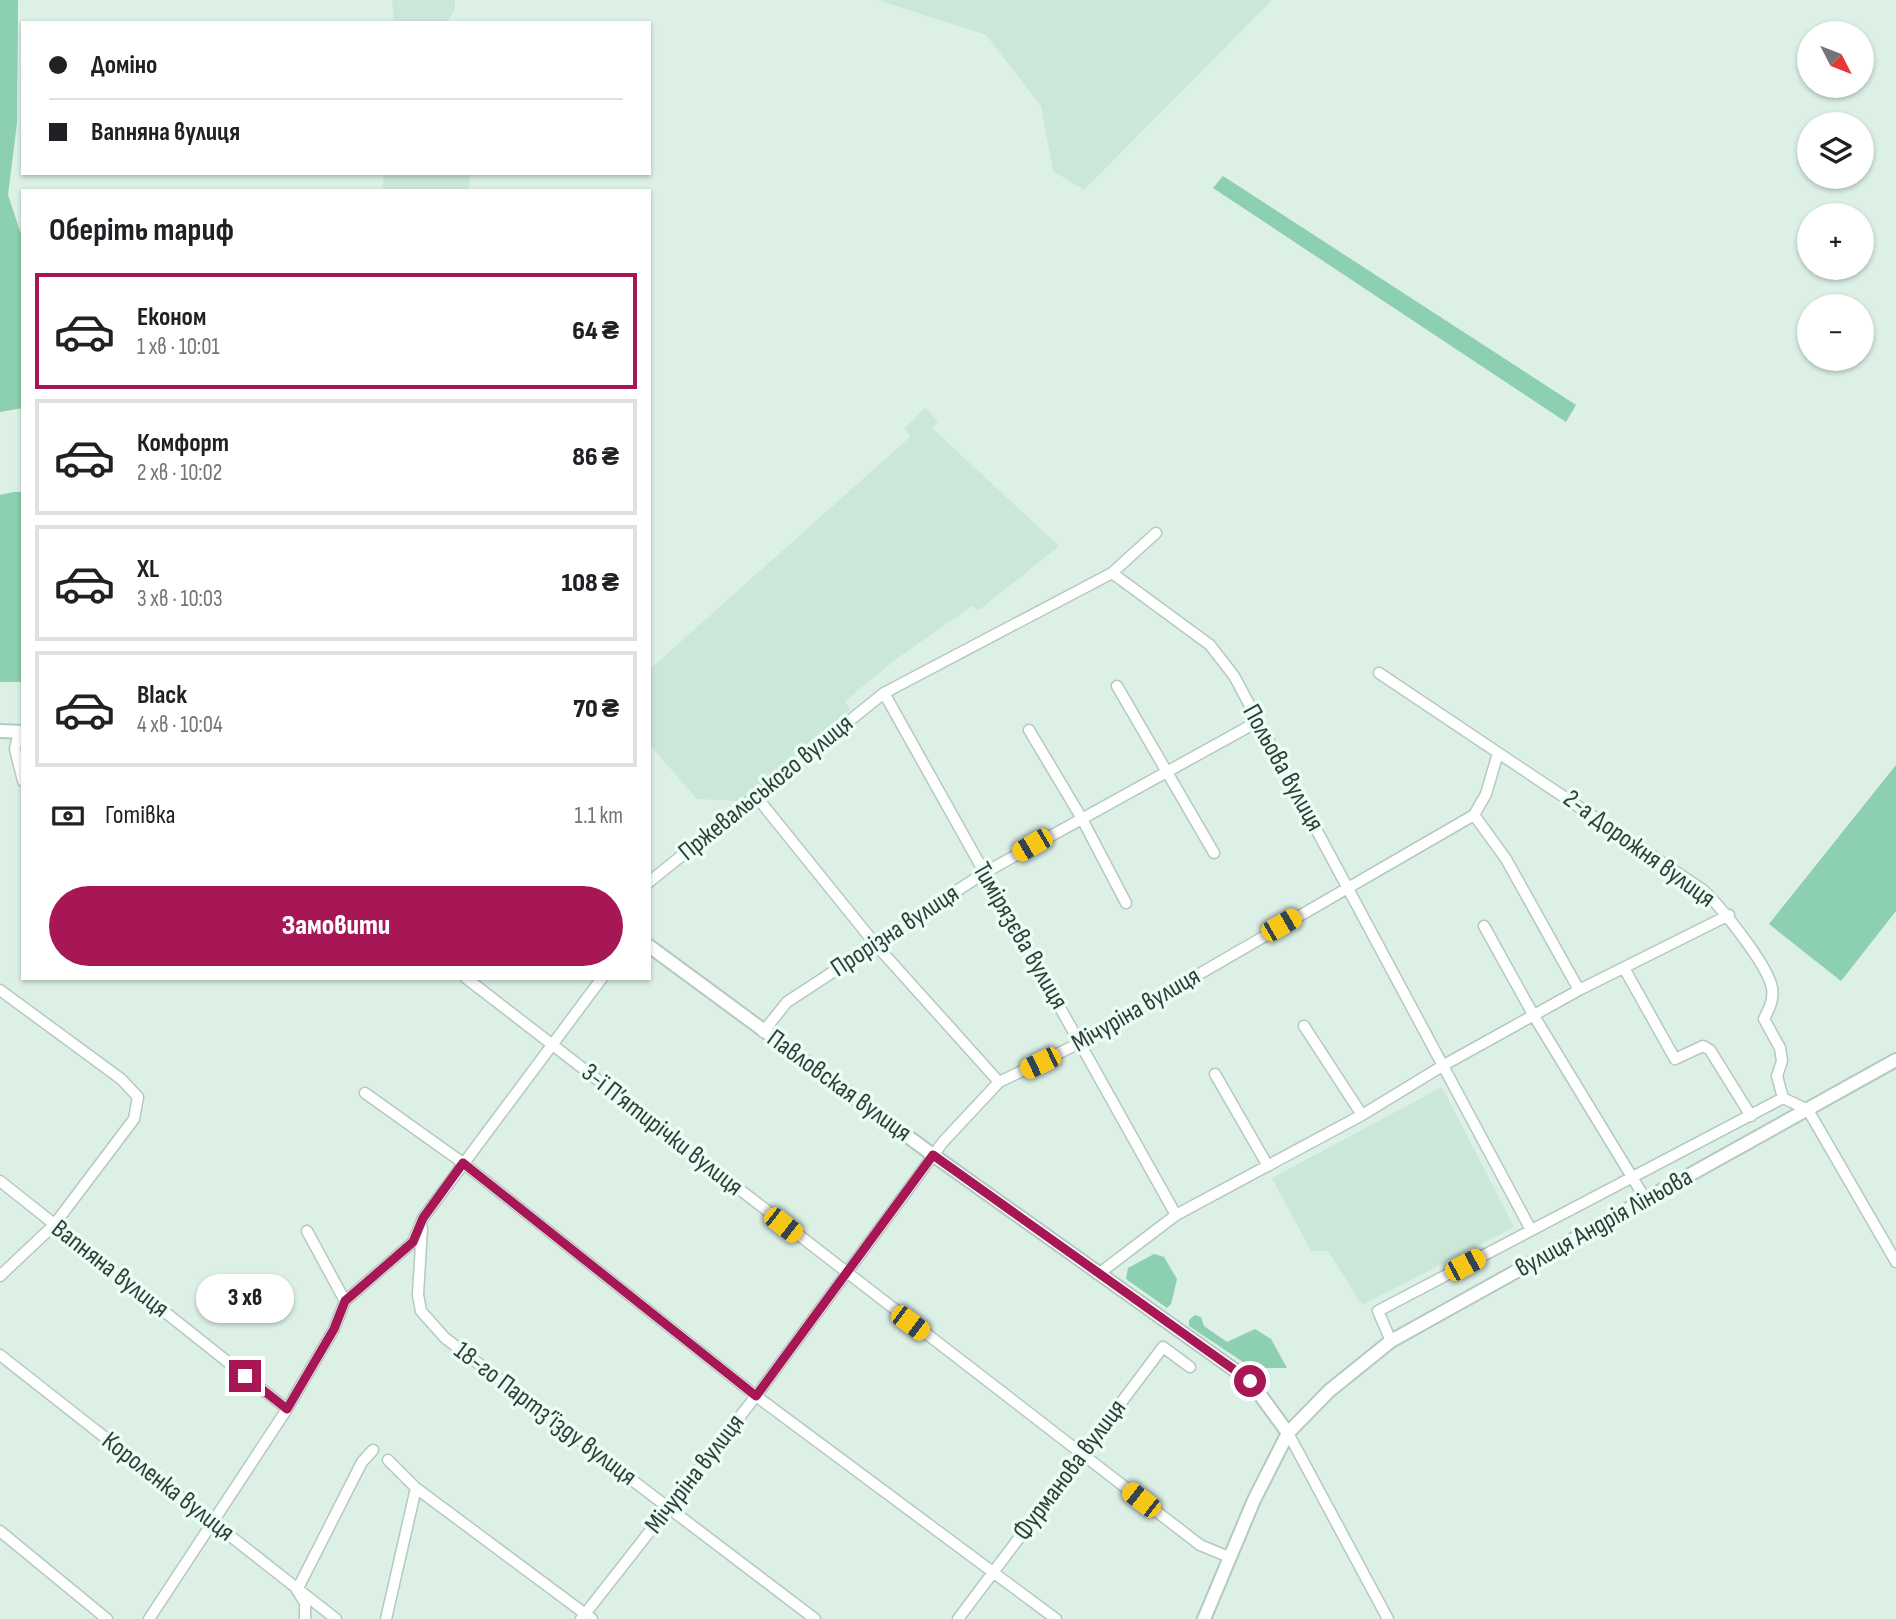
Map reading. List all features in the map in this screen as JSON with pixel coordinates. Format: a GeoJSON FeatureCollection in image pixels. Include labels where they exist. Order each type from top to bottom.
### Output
{"type":"FeatureCollection","features":[{"type":"Feature","properties":{"kind":"main road"},"geometry":{"type":"LineString","coordinates":[[0,731],[21,732]]}},
{"type":"Feature","properties":{"kind":"main road","name":"Павловская вулиця"},"geometry":{"type":"LineString","coordinates":[[651,947],[933,1155],[1101,1272],[1250,1381],[1288,1433]]}},
{"type":"Feature","properties":{"kind":"main road","name":"вулиця Андрія Ліньова"},"geometry":{"type":"LineString","coordinates":[[1203,1619],[1229,1557],[1288,1433],[1329,1391],[1391,1341],[1896,1060]]}},
{"type":"Feature","properties":{"kind":"street"},"geometry":{"type":"LineString","coordinates":[[884,693],[1112,573],[1156,533]]}},
{"type":"Feature","properties":{"kind":"street","name":"Польова вулиця"},"geometry":{"type":"LineString","coordinates":[[1112,573],[1210,645],[1234,676],[1531,1230]]}},
{"type":"Feature","properties":{"kind":"street","name":"2-а Дорожня вулиця"},"geometry":{"type":"LineString","coordinates":[[1380,673],[1703,890],[1729,915],[1772,986],[1772,1004],[1764,1019],[1780,1048],[1782,1061],[1777,1076],[1783,1098]]}},
{"type":"Feature","properties":{"kind":"street"},"geometry":{"type":"LineString","coordinates":[[1117,686],[1214,853]]}},
{"type":"Feature","properties":{"kind":"street","name":"Пржевальського вулиця"},"geometry":{"type":"LineString","coordinates":[[651,880],[884,693]]}},
{"type":"Feature","properties":{"kind":"street","name":"Тимірязєва вулиця"},"geometry":{"type":"LineString","coordinates":[[884,693],[1176,1215]]}},
{"type":"Feature","properties":{"kind":"street","name":"Прорізна вулиця"},"geometry":{"type":"LineString","coordinates":[[764,1032],[787,1002],[984,873],[1164,771],[1257,722]]}},
{"type":"Feature","properties":{"kind":"street"},"geometry":{"type":"LineString","coordinates":[[1030,730],[1081,817],[1126,903]]}},
{"type":"Feature","properties":{"kind":"street"},"geometry":{"type":"LineString","coordinates":[[21,732],[15,749],[21,773]]}},
{"type":"Feature","properties":{"kind":"street"},"geometry":{"type":"LineString","coordinates":[[1498,753],[1486,794],[1474,815],[1506,859],[1579,990]]}},
{"type":"Feature","properties":{"kind":"street"},"geometry":{"type":"LineString","coordinates":[[755,795],[876,945],[999,1082]]}},
{"type":"Feature","properties":{"kind":"street","name":"Мічуріна вулиця"},"geometry":{"type":"LineString","coordinates":[[586,1617],[756,1396],[933,1155],[999,1082],[1080,1043],[1474,815]]}},
{"type":"Feature","properties":{"kind":"street"},"geometry":{"type":"LineString","coordinates":[[1101,1272],[1176,1215],[1362,1115],[1444,1065],[1579,990],[1729,915]]}},
{"type":"Feature","properties":{"kind":"street"},"geometry":{"type":"LineString","coordinates":[[1485,926],[1534,1016],[1646,1200]]}},
{"type":"Feature","properties":{"kind":"street"},"geometry":{"type":"LineString","coordinates":[[1624,968],[1675,1059],[1703,1046],[1710,1050],[1751,1116]]}},
{"type":"Feature","properties":{"kind":"street","name":"3-ї П’ятирічки вулиця"},"geometry":{"type":"LineString","coordinates":[[469,980],[1200,1545],[1229,1557]]}},
{"type":"Feature","properties":{"kind":"street"},"geometry":{"type":"LineString","coordinates":[[149,1619],[214,1524],[287,1409],[334,1329],[345,1301],[413,1242],[423,1218],[600,980]]}},
{"type":"Feature","properties":{"kind":"street"},"geometry":{"type":"LineString","coordinates":[[0,990],[121,1079],[138,1097],[134,1119],[54,1225],[0,1276]]}},
{"type":"Feature","properties":{"kind":"street"},"geometry":{"type":"LineString","coordinates":[[1304,1026],[1362,1115]]}},
{"type":"Feature","properties":{"kind":"street"},"geometry":{"type":"LineString","coordinates":[[1216,1074],[1268,1166]]}},
{"type":"Feature","properties":{"kind":"street"},"geometry":{"type":"LineString","coordinates":[[365,1093],[463,1163],[756,1396],[1056,1619]]}},
{"type":"Feature","properties":{"kind":"street"},"geometry":{"type":"LineString","coordinates":[[1391,1341],[1378,1311],[1783,1098],[1808,1110],[1896,1262]]}},
{"type":"Feature","properties":{"kind":"street","name":"Вапняна вулиця"},"geometry":{"type":"LineString","coordinates":[[0,1181],[287,1409]]}},
{"type":"Feature","properties":{"kind":"street","name":"18-го Партз’їзду вулиця"},"geometry":{"type":"LineString","coordinates":[[423,1218],[418,1295],[421,1311],[445,1338],[815,1619]]}},
{"type":"Feature","properties":{"kind":"street"},"geometry":{"type":"LineString","coordinates":[[307,1231],[345,1301]]}},
{"type":"Feature","properties":{"kind":"street","name":"Фурманова вулиця"},"geometry":{"type":"LineString","coordinates":[[958,1619],[1163,1347],[1190,1367]]}},
{"type":"Feature","properties":{"kind":"street","name":"Короленка вулиця"},"geometry":{"type":"LineString","coordinates":[[0,1354],[336,1619]]}},
{"type":"Feature","properties":{"kind":"street"},"geometry":{"type":"LineString","coordinates":[[1288,1433],[1388,1619]]}},
{"type":"Feature","properties":{"kind":"street"},"geometry":{"type":"LineString","coordinates":[[305,1619],[305,1603],[297,1590],[362,1462],[373,1450]]}},
{"type":"Feature","properties":{"kind":"street"},"geometry":{"type":"LineString","coordinates":[[388,1460],[416,1488],[586,1617]]}},
{"type":"Feature","properties":{"kind":"street"},"geometry":{"type":"LineString","coordinates":[[386,1619],[416,1488]]}},
{"type":"Feature","properties":{"kind":"street"},"geometry":{"type":"LineString","coordinates":[[0,1531],[107,1619]]}},
{"type":"Feature","properties":{"kind":"shaded area"},"geometry":{"type":"Polygon","coordinates":[[[392,0],[455,0],[455,9],[448,21],[394,21],[392,0]]]}},
{"type":"Feature","properties":{"kind":"shaded area"},"geometry":{"type":"Polygon","coordinates":[[[878,0],[1272,0],[1084,190],[1053,171],[1041,106],[986,35],[878,0]]]}},
{"type":"Feature","properties":{"kind":"shaded area"},"geometry":{"type":"Polygon","coordinates":[[[384,175],[471,175],[468,189],[382,189],[384,175]]]}},
{"type":"Feature","properties":{"kind":"shaded area"},"geometry":{"type":"Polygon","coordinates":[[[925,408],[938,421],[933,429],[1059,546],[979,610],[972,606],[899,657],[845,701],[850,710],[739,801],[697,799],[651,746],[651,668],[910,437],[905,428],[925,408]]]}},
{"type":"Feature","properties":{"kind":"shaded area"},"geometry":{"type":"Polygon","coordinates":[[[1442,1087],[1514,1227],[1362,1305],[1328,1251],[1311,1251],[1272,1178],[1442,1087]]]}},
{"type":"Feature","properties":{"kind":"green space"},"geometry":{"type":"Polygon","coordinates":[[[0,0],[18,0],[17,123],[8,195],[21,234],[21,408],[0,412],[0,0]]]}},
{"type":"Feature","properties":{"kind":"green space"},"geometry":{"type":"Polygon","coordinates":[[[1223,176],[1576,405],[1566,422],[1213,188],[1223,176]]]}},
{"type":"Feature","properties":{"kind":"green space"},"geometry":{"type":"Polygon","coordinates":[[[21,492],[21,682],[0,682],[0,495],[21,492]]]}},
{"type":"Feature","properties":{"kind":"green space"},"geometry":{"type":"Polygon","coordinates":[[[1896,765],[1896,911],[1841,981],[1769,924],[1896,765]]]}},
{"type":"Feature","properties":{"kind":"green space"},"geometry":{"type":"Polygon","coordinates":[[[1154,1254],[1164,1257],[1177,1279],[1171,1304],[1167,1308],[1126,1279],[1128,1268],[1154,1254]]]}},
{"type":"Feature","properties":{"kind":"green space"},"geometry":{"type":"Polygon","coordinates":[[[1195,1315],[1201,1317],[1204,1326],[1227,1342],[1255,1329],[1271,1339],[1287,1368],[1252,1368],[1189,1326],[1189,1320],[1195,1315]]]}},
{"type":"Feature","properties":{"kind":"route"},"geometry":{"type":"LineString","coordinates":[[245,1376],[287,1409],[334,1329],[345,1301],[371,1275],[379,1272],[413,1242],[423,1218],[463,1163],[737,1378],[756,1396],[933,1155],[1101,1272],[1250,1381]]}}]}
